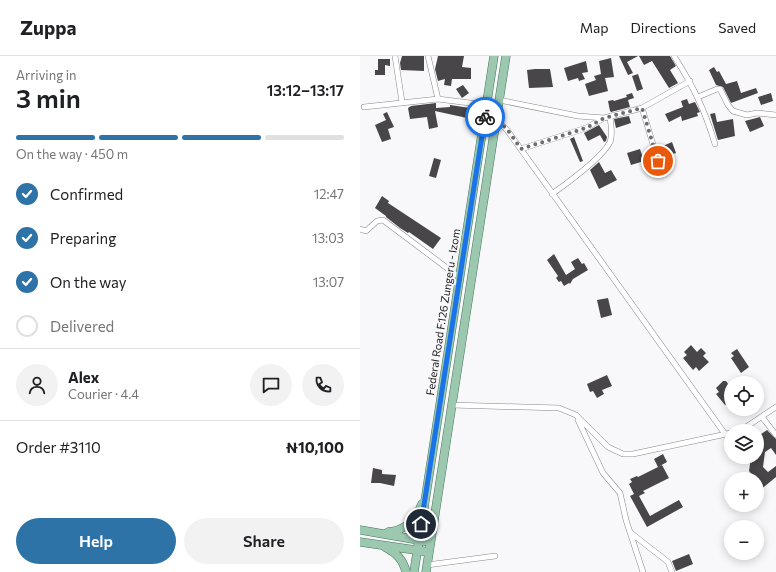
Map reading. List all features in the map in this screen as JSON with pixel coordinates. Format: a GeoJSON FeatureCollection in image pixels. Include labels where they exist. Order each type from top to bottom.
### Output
{"type":"FeatureCollection","features":[{"type":"Feature","properties":{"kind":"main road","name":"Federal Road F.126 Zungeru - Izom"},"geometry":{"type":"LineString","coordinates":[[414,572],[494,56]]}},
{"type":"Feature","properties":{"kind":"main road","name":"Federal Road F.126 Zungeru - Izom"},"geometry":{"type":"LineString","coordinates":[[426,568],[506,56]]}},
{"type":"Feature","properties":{"kind":"main road"},"geometry":{"type":"LineString","coordinates":[[380,533],[394,532],[408,525],[419,510],[426,492]]}},
{"type":"Feature","properties":{"kind":"main road"},"geometry":{"type":"LineString","coordinates":[[360,530],[430,542]]}},
{"type":"Feature","properties":{"kind":"main road"},"geometry":{"type":"LineString","coordinates":[[360,542],[429,552]]}},
{"type":"Feature","properties":{"kind":"main road"},"geometry":{"type":"LineString","coordinates":[[379,544],[399,557],[406,572]]}},
{"type":"Feature","properties":{"kind":"street"},"geometry":{"type":"LineString","coordinates":[[395,56],[402,102]]}},
{"type":"Feature","properties":{"kind":"street"},"geometry":{"type":"LineString","coordinates":[[428,56],[438,99]]}},
{"type":"Feature","properties":{"kind":"street"},"geometry":{"type":"LineString","coordinates":[[674,56],[690,81],[707,115],[715,144]]}},
{"type":"Feature","properties":{"kind":"street"},"geometry":{"type":"LineString","coordinates":[[521,149],[586,128],[607,118],[642,108],[690,81]]}},
{"type":"Feature","properties":{"kind":"street"},"geometry":{"type":"LineString","coordinates":[[698,97],[720,89],[728,105],[733,111],[747,115],[757,113],[776,114]]}},
{"type":"Feature","properties":{"kind":"street"},"geometry":{"type":"LineString","coordinates":[[364,107],[438,99],[486,105]]}},
{"type":"Feature","properties":{"kind":"street"},"geometry":{"type":"LineString","coordinates":[[499,100],[578,116],[607,118]]}},
{"type":"Feature","properties":{"kind":"street"},"geometry":{"type":"LineString","coordinates":[[642,108],[658,161]]}},
{"type":"Feature","properties":{"kind":"street"},"geometry":{"type":"LineString","coordinates":[[484,117],[496,119],[507,130],[724,433]]}},
{"type":"Feature","properties":{"kind":"street"},"geometry":{"type":"LineString","coordinates":[[552,194],[580,174],[607,147],[611,137],[607,118]]}},
{"type":"Feature","properties":{"kind":"street"},"geometry":{"type":"LineString","coordinates":[[360,229],[366,231],[377,221],[383,220],[460,277]]}},
{"type":"Feature","properties":{"kind":"street"},"geometry":{"type":"LineString","coordinates":[[452,405],[549,407],[563,409],[576,415],[608,447],[623,454],[632,454],[724,434]]}},
{"type":"Feature","properties":{"kind":"street"},"geometry":{"type":"LineString","coordinates":[[749,424],[776,407]]}},
{"type":"Feature","properties":{"kind":"street"},"geometry":{"type":"LineString","coordinates":[[576,415],[603,473],[620,493],[626,520],[643,572]]}},
{"type":"Feature","properties":{"kind":"street"},"geometry":{"type":"LineString","coordinates":[[762,417],[776,435]]}},
{"type":"Feature","properties":{"kind":"street"},"geometry":{"type":"LineString","coordinates":[[631,533],[668,562],[672,572]]}},
{"type":"Feature","properties":{"kind":"street"},"geometry":{"type":"LineString","coordinates":[[426,568],[495,556]]}},
{"type":"Feature","properties":{"kind":"building"},"geometry":{"type":"Polygon","coordinates":[[[402,56],[424,56],[424,71],[401,70],[400,63],[402,56]]]}},
{"type":"Feature","properties":{"kind":"building"},"geometry":{"type":"Polygon","coordinates":[[[438,56],[464,56],[462,67],[471,68],[471,79],[452,79],[451,86],[444,85],[445,79],[438,81],[435,69],[438,56]]]}},
{"type":"Feature","properties":{"kind":"building"},"geometry":{"type":"Polygon","coordinates":[[[619,56],[638,56],[627,62],[633,73],[628,75],[619,56]]]}},
{"type":"Feature","properties":{"kind":"building"},"geometry":{"type":"Polygon","coordinates":[[[639,56],[670,56],[676,66],[670,70],[678,83],[669,88],[652,61],[644,65],[639,56]]]}},
{"type":"Feature","properties":{"kind":"building"},"geometry":{"type":"Polygon","coordinates":[[[611,58],[614,77],[605,78],[608,91],[589,96],[585,84],[596,80],[594,76],[601,74],[599,61],[611,58]]]}},
{"type":"Feature","properties":{"kind":"building"},"geometry":{"type":"Polygon","coordinates":[[[378,59],[390,59],[390,66],[385,65],[385,75],[375,75],[375,70],[378,70],[378,59]]]}},
{"type":"Feature","properties":{"kind":"building"},"geometry":{"type":"Polygon","coordinates":[[[586,61],[588,72],[582,73],[585,79],[579,81],[578,78],[568,81],[564,68],[586,61]]]}},
{"type":"Feature","properties":{"kind":"building"},"geometry":{"type":"Polygon","coordinates":[[[714,67],[717,72],[719,71],[726,84],[737,81],[741,93],[756,88],[758,93],[731,103],[723,87],[716,85],[709,70],[714,67]]]}},
{"type":"Feature","properties":{"kind":"building"},"geometry":{"type":"Polygon","coordinates":[[[550,69],[553,87],[529,88],[527,70],[550,69]]]}},
{"type":"Feature","properties":{"kind":"building"},"geometry":{"type":"Polygon","coordinates":[[[638,74],[643,89],[637,91],[632,76],[638,74]]]}},
{"type":"Feature","properties":{"kind":"building"},"geometry":{"type":"Polygon","coordinates":[[[463,85],[469,93],[462,98],[456,89],[463,85]]]}},
{"type":"Feature","properties":{"kind":"building"},"geometry":{"type":"Polygon","coordinates":[[[632,93],[634,98],[628,100],[630,107],[610,111],[608,101],[614,101],[627,97],[626,95],[632,93]]]}},
{"type":"Feature","properties":{"kind":"building"},"geometry":{"type":"Polygon","coordinates":[[[771,93],[773,101],[761,105],[758,97],[771,93]]]}},
{"type":"Feature","properties":{"kind":"building"},"geometry":{"type":"Polygon","coordinates":[[[687,99],[689,104],[695,102],[700,112],[697,113],[698,116],[682,121],[681,116],[669,122],[665,114],[683,107],[681,101],[687,99]]]}},
{"type":"Feature","properties":{"kind":"building"},"geometry":{"type":"Polygon","coordinates":[[[436,103],[436,108],[450,107],[450,105],[470,108],[467,118],[435,111],[438,127],[429,129],[427,117],[410,119],[408,108],[411,106],[436,103]]]}},
{"type":"Feature","properties":{"kind":"building"},"geometry":{"type":"Polygon","coordinates":[[[387,112],[394,127],[388,129],[391,139],[382,142],[375,125],[386,120],[383,114],[387,112]]]}},
{"type":"Feature","properties":{"kind":"building"},"geometry":{"type":"Polygon","coordinates":[[[715,113],[717,122],[733,119],[735,136],[718,140],[710,114],[715,113]]]}},
{"type":"Feature","properties":{"kind":"building"},"geometry":{"type":"Polygon","coordinates":[[[629,116],[631,123],[616,128],[614,119],[629,116]]]}},
{"type":"Feature","properties":{"kind":"building"},"geometry":{"type":"Polygon","coordinates":[[[760,117],[764,126],[750,132],[745,121],[760,117]]]}},
{"type":"Feature","properties":{"kind":"building"},"geometry":{"type":"Polygon","coordinates":[[[599,125],[607,137],[606,141],[604,142],[600,135],[588,141],[584,133],[599,125]]]}},
{"type":"Feature","properties":{"kind":"building"},"geometry":{"type":"Polygon","coordinates":[[[574,137],[583,161],[580,162],[570,139],[574,137]]]}},
{"type":"Feature","properties":{"kind":"building"},"geometry":{"type":"Polygon","coordinates":[[[672,142],[676,153],[666,156],[663,146],[672,142]]]}},
{"type":"Feature","properties":{"kind":"building"},"geometry":{"type":"Polygon","coordinates":[[[640,149],[644,161],[631,165],[627,153],[640,149]]]}},
{"type":"Feature","properties":{"kind":"building"},"geometry":{"type":"Polygon","coordinates":[[[434,158],[441,160],[436,178],[429,176],[434,158]]]}},
{"type":"Feature","properties":{"kind":"building"},"geometry":{"type":"Polygon","coordinates":[[[599,162],[605,173],[611,170],[617,180],[599,189],[590,170],[599,162]]]}},
{"type":"Feature","properties":{"kind":"building"},"geometry":{"type":"Polygon","coordinates":[[[382,196],[389,201],[388,203],[441,238],[433,249],[409,232],[408,233],[400,228],[375,208],[382,196]]]}},
{"type":"Feature","properties":{"kind":"building"},"geometry":{"type":"Polygon","coordinates":[[[554,254],[566,275],[575,269],[571,262],[578,258],[582,264],[584,263],[588,270],[573,279],[570,284],[569,283],[564,286],[561,281],[559,282],[556,278],[558,276],[547,260],[554,254]]]}},
{"type":"Feature","properties":{"kind":"building"},"geometry":{"type":"Polygon","coordinates":[[[608,298],[612,315],[601,318],[597,300],[608,298]]]}},
{"type":"Feature","properties":{"kind":"building"},"geometry":{"type":"Polygon","coordinates":[[[691,345],[697,352],[701,348],[706,353],[703,356],[709,362],[699,371],[696,367],[693,370],[683,358],[687,355],[684,352],[691,345]]]}},
{"type":"Feature","properties":{"kind":"building"},"geometry":{"type":"Polygon","coordinates":[[[737,349],[749,367],[741,373],[731,358],[734,356],[731,353],[737,349]]]}},
{"type":"Feature","properties":{"kind":"building"},"geometry":{"type":"Polygon","coordinates":[[[607,375],[612,386],[602,390],[604,394],[597,398],[593,391],[590,392],[587,384],[607,375]]]}},
{"type":"Feature","properties":{"kind":"building"},"geometry":{"type":"Polygon","coordinates":[[[724,381],[724,404],[716,394],[719,392],[716,388],[724,381]]]}},
{"type":"Feature","properties":{"kind":"building"},"geometry":{"type":"Polygon","coordinates":[[[767,430],[776,439],[776,455],[771,448],[765,452],[764,460],[764,432],[767,430]]]}},
{"type":"Feature","properties":{"kind":"building"},"geometry":{"type":"Polygon","coordinates":[[[663,454],[667,462],[658,467],[654,459],[663,454]]]}},
{"type":"Feature","properties":{"kind":"building"},"geometry":{"type":"Polygon","coordinates":[[[750,464],[763,464],[763,467],[768,472],[776,466],[776,477],[764,487],[764,472],[749,471],[750,464]]]}},
{"type":"Feature","properties":{"kind":"building"},"geometry":{"type":"Polygon","coordinates":[[[662,465],[669,478],[643,491],[645,493],[639,496],[650,516],[679,500],[683,507],[647,527],[630,496],[634,494],[629,484],[632,482],[630,479],[637,476],[638,477],[662,465]]]}},
{"type":"Feature","properties":{"kind":"building"},"geometry":{"type":"Polygon","coordinates":[[[373,468],[382,470],[382,474],[396,475],[394,486],[371,483],[373,468]]]}},
{"type":"Feature","properties":{"kind":"building"},"geometry":{"type":"Polygon","coordinates":[[[689,554],[693,564],[676,571],[672,561],[689,554]]]}},
{"type":"Feature","properties":{"kind":"way so far"},"geometry":{"type":"LineString","coordinates":[[485,117],[496,119],[504,126],[521,149],[578,131],[604,118],[642,108],[658,161]]}},
{"type":"Feature","properties":{"kind":"route"},"geometry":{"type":"LineString","coordinates":[[421,524],[485,117]]}}]}
